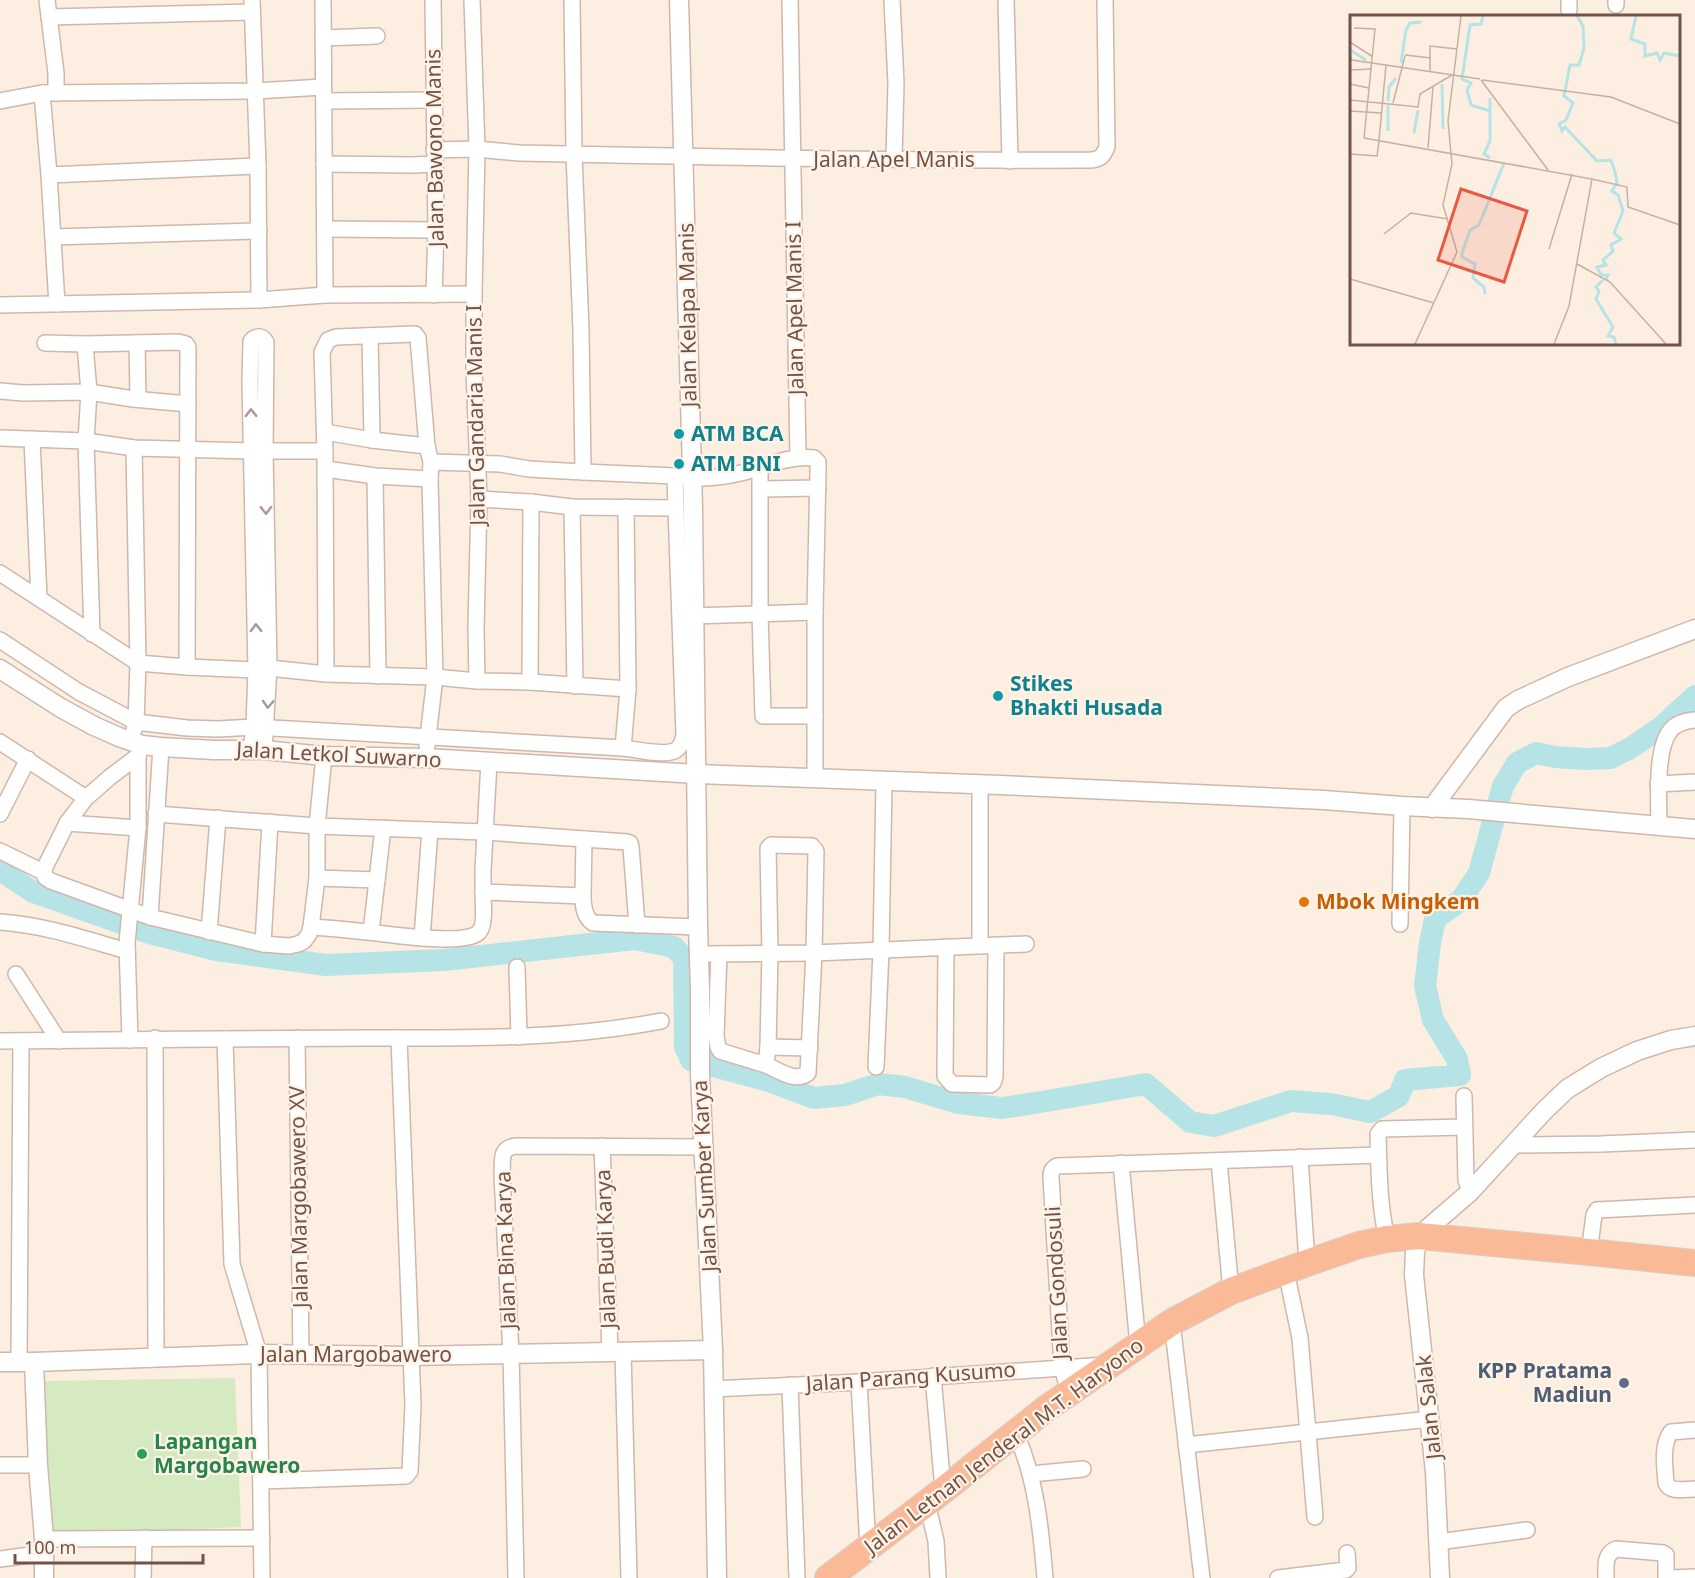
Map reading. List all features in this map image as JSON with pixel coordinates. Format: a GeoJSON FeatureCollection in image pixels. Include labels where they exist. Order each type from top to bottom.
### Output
{"type":"FeatureCollection","features":[{"type":"Feature","properties":{"kind":"highway","name":"Jalan Letnan Jenderal M.T. Haryono"},"geometry":{"type":"LineString","coordinates":[[828,1578],[1047,1408],[1172,1322],[1231,1291],[1296,1267],[1359,1245],[1419,1236],[1695,1263]]}},
{"type":"Feature","properties":{"kind":"street"},"geometry":{"type":"LineString","coordinates":[[47,0],[56,73],[49,93],[49,175],[57,304]]}},
{"type":"Feature","properties":{"kind":"street"},"geometry":{"type":"LineString","coordinates":[[323,0],[325,295]]}},
{"type":"Feature","properties":{"kind":"street","name":"Jalan Bawono Manis"},"geometry":{"type":"LineString","coordinates":[[433,0],[436,230],[434,295]]}},
{"type":"Feature","properties":{"kind":"street","name":"Jalan Gandaria Manis I"},"geometry":{"type":"LineString","coordinates":[[472,0],[477,149],[474,294],[474,369],[479,499],[477,681]]}},
{"type":"Feature","properties":{"kind":"street"},"geometry":{"type":"LineString","coordinates":[[572,0],[574,154],[584,472]]}},
{"type":"Feature","properties":{"kind":"street","name":"Jalan Kelapa Manis"},"geometry":{"type":"LineString","coordinates":[[679,0],[684,157],[684,478],[693,616],[697,774]]}},
{"type":"Feature","properties":{"kind":"street","name":"Jalan Apel Manis I"},"geometry":{"type":"LineString","coordinates":[[790,0],[798,457]]}},
{"type":"Feature","properties":{"kind":"street"},"geometry":{"type":"LineString","coordinates":[[892,0],[896,83],[894,158]]}},
{"type":"Feature","properties":{"kind":"street"},"geometry":{"type":"LineString","coordinates":[[1006,0],[1010,160]]}},
{"type":"Feature","properties":{"kind":"street","name":"Jalan Apel Manis"},"geometry":{"type":"LineString","coordinates":[[324,164],[412,165],[435,157],[477,149],[519,153],[792,159],[1100,159],[1107,147],[1105,0]]}},
{"type":"Feature","properties":{"kind":"street"},"geometry":{"type":"LineString","coordinates":[[49,17],[104,7],[252,6],[258,166],[259,300]]}},
{"type":"Feature","properties":{"kind":"street"},"geometry":{"type":"LineString","coordinates":[[323,38],[377,36]]}},
{"type":"Feature","properties":{"kind":"street"},"geometry":{"type":"LineString","coordinates":[[0,100],[49,93],[255,91],[434,100]]}},
{"type":"Feature","properties":{"kind":"street"},"geometry":{"type":"LineString","coordinates":[[49,175],[258,166]]}},
{"type":"Feature","properties":{"kind":"street"},"geometry":{"type":"LineString","coordinates":[[325,229],[436,230]]}},
{"type":"Feature","properties":{"kind":"street"},"geometry":{"type":"LineString","coordinates":[[53,237],[259,231]]}},
{"type":"Feature","properties":{"kind":"street"},"geometry":{"type":"LineString","coordinates":[[0,305],[259,300],[325,295],[474,294]]}},
{"type":"Feature","properties":{"kind":"street"},"geometry":{"type":"LineString","coordinates":[[326,674],[326,469],[322,352],[326,342],[336,336],[415,334],[417,335],[427,446],[431,462],[435,677],[426,758]]}},
{"type":"Feature","properties":{"kind":"street"},"geometry":{"type":"LineString","coordinates":[[370,336],[372,440]]}},
{"type":"Feature","properties":{"kind":"street"},"geometry":{"type":"LineString","coordinates":[[258,750],[263,669],[259,451],[251,341],[260,337],[266,342],[259,451]]}},
{"type":"Feature","properties":{"kind":"street"},"geometry":{"type":"LineString","coordinates":[[45,343],[178,342],[188,347],[187,667]]}},
{"type":"Feature","properties":{"kind":"street"},"geometry":{"type":"LineString","coordinates":[[137,343],[138,399]]}},
{"type":"Feature","properties":{"kind":"street"},"geometry":{"type":"LineString","coordinates":[[86,344],[89,392],[86,441],[92,634]]}},
{"type":"Feature","properties":{"kind":"street"},"geometry":{"type":"LineString","coordinates":[[0,391],[89,392],[188,404]]}},
{"type":"Feature","properties":{"kind":"street"},"geometry":{"type":"LineString","coordinates":[[325,432],[427,446]]}},
{"type":"Feature","properties":{"kind":"street"},"geometry":{"type":"LineString","coordinates":[[0,438],[86,441],[134,448],[325,451]]}},
{"type":"Feature","properties":{"kind":"street"},"geometry":{"type":"LineString","coordinates":[[32,439],[39,598]]}},
{"type":"Feature","properties":{"kind":"street"},"geometry":{"type":"LineString","coordinates":[[130,1040],[127,947],[138,828],[134,448]]}},
{"type":"Feature","properties":{"kind":"street"},"geometry":{"type":"LineString","coordinates":[[431,462],[500,464],[529,469],[684,478],[739,473],[798,457],[810,457],[816,460],[819,471],[815,612],[815,779]]}},
{"type":"Feature","properties":{"kind":"street"},"geometry":{"type":"LineString","coordinates":[[760,467],[763,716],[815,716]]}},
{"type":"Feature","properties":{"kind":"street"},"geometry":{"type":"LineString","coordinates":[[326,469],[375,476],[430,479]]}},
{"type":"Feature","properties":{"kind":"street"},"geometry":{"type":"LineString","coordinates":[[375,476],[378,676]]}},
{"type":"Feature","properties":{"kind":"street"},"geometry":{"type":"LineString","coordinates":[[0,640],[79,692],[136,722],[187,728],[260,728],[623,748],[659,752],[674,751],[682,744],[684,735],[676,508],[684,478]]}},
{"type":"Feature","properties":{"kind":"street"},"geometry":{"type":"LineString","coordinates":[[760,489],[818,488]]}},
{"type":"Feature","properties":{"kind":"street"},"geometry":{"type":"LineString","coordinates":[[479,499],[572,507],[676,508]]}},
{"type":"Feature","properties":{"kind":"street"},"geometry":{"type":"LineString","coordinates":[[530,682],[531,502]]}},
{"type":"Feature","properties":{"kind":"street"},"geometry":{"type":"LineString","coordinates":[[572,507],[575,686]]}},
{"type":"Feature","properties":{"kind":"street"},"geometry":{"type":"LineString","coordinates":[[623,748],[628,689],[626,507]]}},
{"type":"Feature","properties":{"kind":"street"},"geometry":{"type":"LineString","coordinates":[[0,573],[138,663],[628,689]]}},
{"type":"Feature","properties":{"kind":"street"},"geometry":{"type":"LineString","coordinates":[[693,616],[815,612]]}},
{"type":"Feature","properties":{"kind":"street"},"geometry":{"type":"LineString","coordinates":[[1432,808],[1506,708],[1568,677],[1695,629]]}},
{"type":"Feature","properties":{"kind":"street","name":"Jalan Letkol Suwarno"},"geometry":{"type":"LineString","coordinates":[[0,669],[61,708],[137,748],[258,750],[324,756],[426,758],[697,774],[1324,800],[1485,810],[1695,829]]}},
{"type":"Feature","properties":{"kind":"street"},"geometry":{"type":"LineString","coordinates":[[1659,826],[1659,784],[1662,755],[1668,733],[1679,724],[1695,720]]}},
{"type":"Feature","properties":{"kind":"street"},"geometry":{"type":"LineString","coordinates":[[0,742],[86,798]]}},
{"type":"Feature","properties":{"kind":"street"},"geometry":{"type":"LineString","coordinates":[[150,917],[161,747]]}},
{"type":"Feature","properties":{"kind":"street"},"geometry":{"type":"LineString","coordinates":[[43,872],[67,823],[86,798],[110,777],[137,748]]}},
{"type":"Feature","properties":{"kind":"street"},"geometry":{"type":"LineString","coordinates":[[0,851],[43,872],[45,877],[51,881],[130,915],[150,917],[263,944],[289,946],[298,944],[309,934],[311,927],[324,756]]}},
{"type":"Feature","properties":{"kind":"street"},"geometry":{"type":"LineString","coordinates":[[2,804],[28,759]]}},
{"type":"Feature","properties":{"kind":"street"},"geometry":{"type":"LineString","coordinates":[[311,927],[422,938],[459,938],[478,933],[483,922],[489,762]]}},
{"type":"Feature","properties":{"kind":"street","name":"Jalan Sumber Karya"},"geometry":{"type":"LineString","coordinates":[[697,774],[700,1074],[713,1350],[717,1578]]}},
{"type":"Feature","properties":{"kind":"street"},"geometry":{"type":"LineString","coordinates":[[876,1067],[884,782]]}},
{"type":"Feature","properties":{"kind":"street"},"geometry":{"type":"LineString","coordinates":[[1659,784],[1695,782]]}},
{"type":"Feature","properties":{"kind":"street"},"geometry":{"type":"LineString","coordinates":[[946,947],[945,1076],[952,1084],[990,1085],[995,1077],[980,785]]}},
{"type":"Feature","properties":{"kind":"street"},"geometry":{"type":"LineString","coordinates":[[1400,924],[1402,806]]}},
{"type":"Feature","properties":{"kind":"street"},"geometry":{"type":"LineString","coordinates":[[156,814],[317,826],[485,832],[630,843],[637,925]]}},
{"type":"Feature","properties":{"kind":"street"},"geometry":{"type":"LineString","coordinates":[[209,932],[218,818]]}},
{"type":"Feature","properties":{"kind":"street"},"geometry":{"type":"LineString","coordinates":[[263,944],[270,822]]}},
{"type":"Feature","properties":{"kind":"street"},"geometry":{"type":"LineString","coordinates":[[67,823],[138,828]]}},
{"type":"Feature","properties":{"kind":"street"},"geometry":{"type":"LineString","coordinates":[[371,932],[383,828]]}},
{"type":"Feature","properties":{"kind":"street"},"geometry":{"type":"LineString","coordinates":[[422,938],[430,830]]}},
{"type":"Feature","properties":{"kind":"street"},"geometry":{"type":"LineString","coordinates":[[584,839],[583,896],[589,920],[593,923],[698,927]]}},
{"type":"Feature","properties":{"kind":"street"},"geometry":{"type":"LineString","coordinates":[[719,954],[716,1036],[718,1047],[723,1053],[766,1065],[796,1077],[806,1076],[810,1048],[814,953],[815,849],[813,846],[771,845],[768,848],[770,953],[766,1065]]}},
{"type":"Feature","properties":{"kind":"street"},"geometry":{"type":"LineString","coordinates":[[316,878],[377,880]]}},
{"type":"Feature","properties":{"kind":"street"},"geometry":{"type":"LineString","coordinates":[[483,892],[583,896]]}},
{"type":"Feature","properties":{"kind":"street"},"geometry":{"type":"LineString","coordinates":[[0,922],[22,923],[127,947]]}},
{"type":"Feature","properties":{"kind":"street"},"geometry":{"type":"LineString","coordinates":[[699,954],[814,953],[1026,944]]}},
{"type":"Feature","properties":{"kind":"street"},"geometry":{"type":"LineString","coordinates":[[517,967],[519,1037]]}},
{"type":"Feature","properties":{"kind":"street"},"geometry":{"type":"LineString","coordinates":[[16,974],[59,1041]]}},
{"type":"Feature","properties":{"kind":"street"},"geometry":{"type":"LineString","coordinates":[[0,1041],[155,1038],[519,1037],[583,1033],[661,1022]]}},
{"type":"Feature","properties":{"kind":"street"},"geometry":{"type":"LineString","coordinates":[[1419,1236],[1470,1192],[1567,1089],[1600,1068],[1637,1051],[1671,1040],[1695,1036]]}},
{"type":"Feature","properties":{"kind":"street"},"geometry":{"type":"LineString","coordinates":[[155,1038],[156,1357]]}},
{"type":"Feature","properties":{"kind":"street","name":"Jalan Margobawero XV"},"geometry":{"type":"LineString","coordinates":[[297,1038],[301,1356]]}},
{"type":"Feature","properties":{"kind":"street"},"geometry":{"type":"LineString","coordinates":[[261,1481],[408,1475],[410,1471],[412,1415],[399,1038]]}},
{"type":"Feature","properties":{"kind":"street"},"geometry":{"type":"LineString","coordinates":[[225,1039],[232,1264],[259,1354],[262,1578]]}},
{"type":"Feature","properties":{"kind":"street"},"geometry":{"type":"LineString","coordinates":[[21,1041],[27,1362],[38,1465],[44,1578]]}},
{"type":"Feature","properties":{"kind":"street"},"geometry":{"type":"LineString","coordinates":[[768,1047],[810,1048]]}},
{"type":"Feature","properties":{"kind":"street"},"geometry":{"type":"LineString","coordinates":[[1464,1096],[1466,1180],[1470,1192]]}},
{"type":"Feature","properties":{"kind":"street"},"geometry":{"type":"LineString","coordinates":[[1387,1239],[1379,1179],[1378,1134],[1382,1129],[1464,1127]]}},
{"type":"Feature","properties":{"kind":"street"},"geometry":{"type":"LineString","coordinates":[[1514,1145],[1695,1140]]}},
{"type":"Feature","properties":{"kind":"street","name":"Jalan Bina Karya"},"geometry":{"type":"LineString","coordinates":[[516,1578],[511,1354],[502,1175],[503,1155],[507,1148],[516,1146],[602,1146]]}},
{"type":"Feature","properties":{"kind":"street"},"geometry":{"type":"LineString","coordinates":[[602,1146],[703,1147]]}},
{"type":"Feature","properties":{"kind":"street","name":"Jalan Budi Karya"},"geometry":{"type":"LineString","coordinates":[[602,1146],[617,1352],[629,1578]]}},
{"type":"Feature","properties":{"kind":"street"},"geometry":{"type":"LineString","coordinates":[[1138,1345],[1121,1163],[1378,1155]]}},
{"type":"Feature","properties":{"kind":"street"},"geometry":{"type":"LineString","coordinates":[[1300,1157],[1296,1267],[1315,1517]]}},
{"type":"Feature","properties":{"kind":"street"},"geometry":{"type":"LineString","coordinates":[[1219,1161],[1231,1291]]}},
{"type":"Feature","properties":{"kind":"street","name":"Jalan Gondosuli"},"geometry":{"type":"LineString","coordinates":[[1070,1392],[1062,1367],[1051,1172],[1057,1166],[1121,1163]]}},
{"type":"Feature","properties":{"kind":"street"},"geometry":{"type":"LineString","coordinates":[[1589,1251],[1594,1215],[1598,1210],[1695,1205]]}},
{"type":"Feature","properties":{"kind":"street","name":"Jalan Salak"},"geometry":{"type":"LineString","coordinates":[[1419,1236],[1415,1252],[1414,1275],[1435,1472],[1440,1578]]}},
{"type":"Feature","properties":{"kind":"street"},"geometry":{"type":"LineString","coordinates":[[1172,1322],[1202,1578]]}},
{"type":"Feature","properties":{"kind":"street","name":"Jalan Margobawero"},"geometry":{"type":"LineString","coordinates":[[0,1362],[259,1354],[410,1356],[713,1350]]}},
{"type":"Feature","properties":{"kind":"street","name":"Jalan Parang Kusumo"},"geometry":{"type":"LineString","coordinates":[[713,1389],[859,1382],[1109,1364]]}},
{"type":"Feature","properties":{"kind":"street"},"geometry":{"type":"LineString","coordinates":[[933,1376],[938,1578]]}},
{"type":"Feature","properties":{"kind":"street"},"geometry":{"type":"LineString","coordinates":[[859,1382],[868,1548]]}},
{"type":"Feature","properties":{"kind":"street"},"geometry":{"type":"LineString","coordinates":[[790,1385],[797,1578]]}},
{"type":"Feature","properties":{"kind":"street"},"geometry":{"type":"LineString","coordinates":[[1186,1445],[1430,1419]]}},
{"type":"Feature","properties":{"kind":"street"},"geometry":{"type":"LineString","coordinates":[[1695,1430],[1671,1432],[1668,1435],[1665,1451],[1667,1487],[1695,1489]]}},
{"type":"Feature","properties":{"kind":"street"},"geometry":{"type":"LineString","coordinates":[[1016,1434],[1031,1474],[1046,1578]]}},
{"type":"Feature","properties":{"kind":"street"},"geometry":{"type":"LineString","coordinates":[[0,1465],[38,1465]]}},
{"type":"Feature","properties":{"kind":"street"},"geometry":{"type":"LineString","coordinates":[[1031,1474],[1083,1469]]}},
{"type":"Feature","properties":{"kind":"street"},"geometry":{"type":"LineString","coordinates":[[1438,1542],[1527,1530]]}},
{"type":"Feature","properties":{"kind":"street"},"geometry":{"type":"LineString","coordinates":[[0,1559],[44,1546],[144,1538],[262,1538]]}},
{"type":"Feature","properties":{"kind":"street"},"geometry":{"type":"LineString","coordinates":[[143,1578],[144,1538]]}},
{"type":"Feature","properties":{"kind":"street"},"geometry":{"type":"LineString","coordinates":[[1606,1578],[1607,1558],[1610,1552],[1616,1549],[1663,1552],[1668,1578],[1695,1577]]}},
{"type":"Feature","properties":{"kind":"street"},"geometry":{"type":"LineString","coordinates":[[1278,1578],[1346,1570],[1348,1568],[1347,1553]]}},
{"type":"Feature","properties":{"kind":"green space","name":"Lapangan Margobawero"},"geometry":{"type":"Polygon","coordinates":[[[235,1378],[241,1527],[48,1536],[45,1381],[235,1378]]]}},
{"type":"Feature","properties":{"kind":"waterway"},"geometry":{"type":"LineString","coordinates":[[0,870],[33,892],[146,932],[216,950],[326,965],[444,960],[635,939],[674,947],[684,958],[685,1047],[691,1060],[766,1080],[814,1098],[845,1095],[878,1084],[905,1087],[958,1103],[1002,1108],[1146,1084],[1190,1122],[1214,1126],[1291,1101],[1331,1104],[1370,1112],[1399,1096],[1405,1080],[1460,1075],[1457,1059],[1433,1020],[1425,986],[1430,943],[1435,919],[1461,900],[1479,873],[1503,786],[1517,763],[1536,753],[1555,757],[1610,758],[1629,749],[1660,728],[1695,696]]}},
{"type":"Feature","properties":{"kind":"place","name":"ATM BCA"},"geometry":{"type":"Point","coordinates":[679,434]}},
{"type":"Feature","properties":{"kind":"place","name":"ATM BNI"},"geometry":{"type":"Point","coordinates":[679,464]}},
{"type":"Feature","properties":{"kind":"place","name":"Stikes Bhakti Husada"},"geometry":{"type":"Point","coordinates":[998,696]}},
{"type":"Feature","properties":{"kind":"place","name":"Mbok Mingkem"},"geometry":{"type":"Point","coordinates":[1304,902]}},
{"type":"Feature","properties":{"kind":"place","name":"KPP Pratama Madiun"},"geometry":{"type":"Point","coordinates":[1624,1383]}},
{"type":"Feature","properties":{"kind":"place","name":"Lapangan Margobawero"},"geometry":{"type":"Point","coordinates":[142,1454]}}]}
